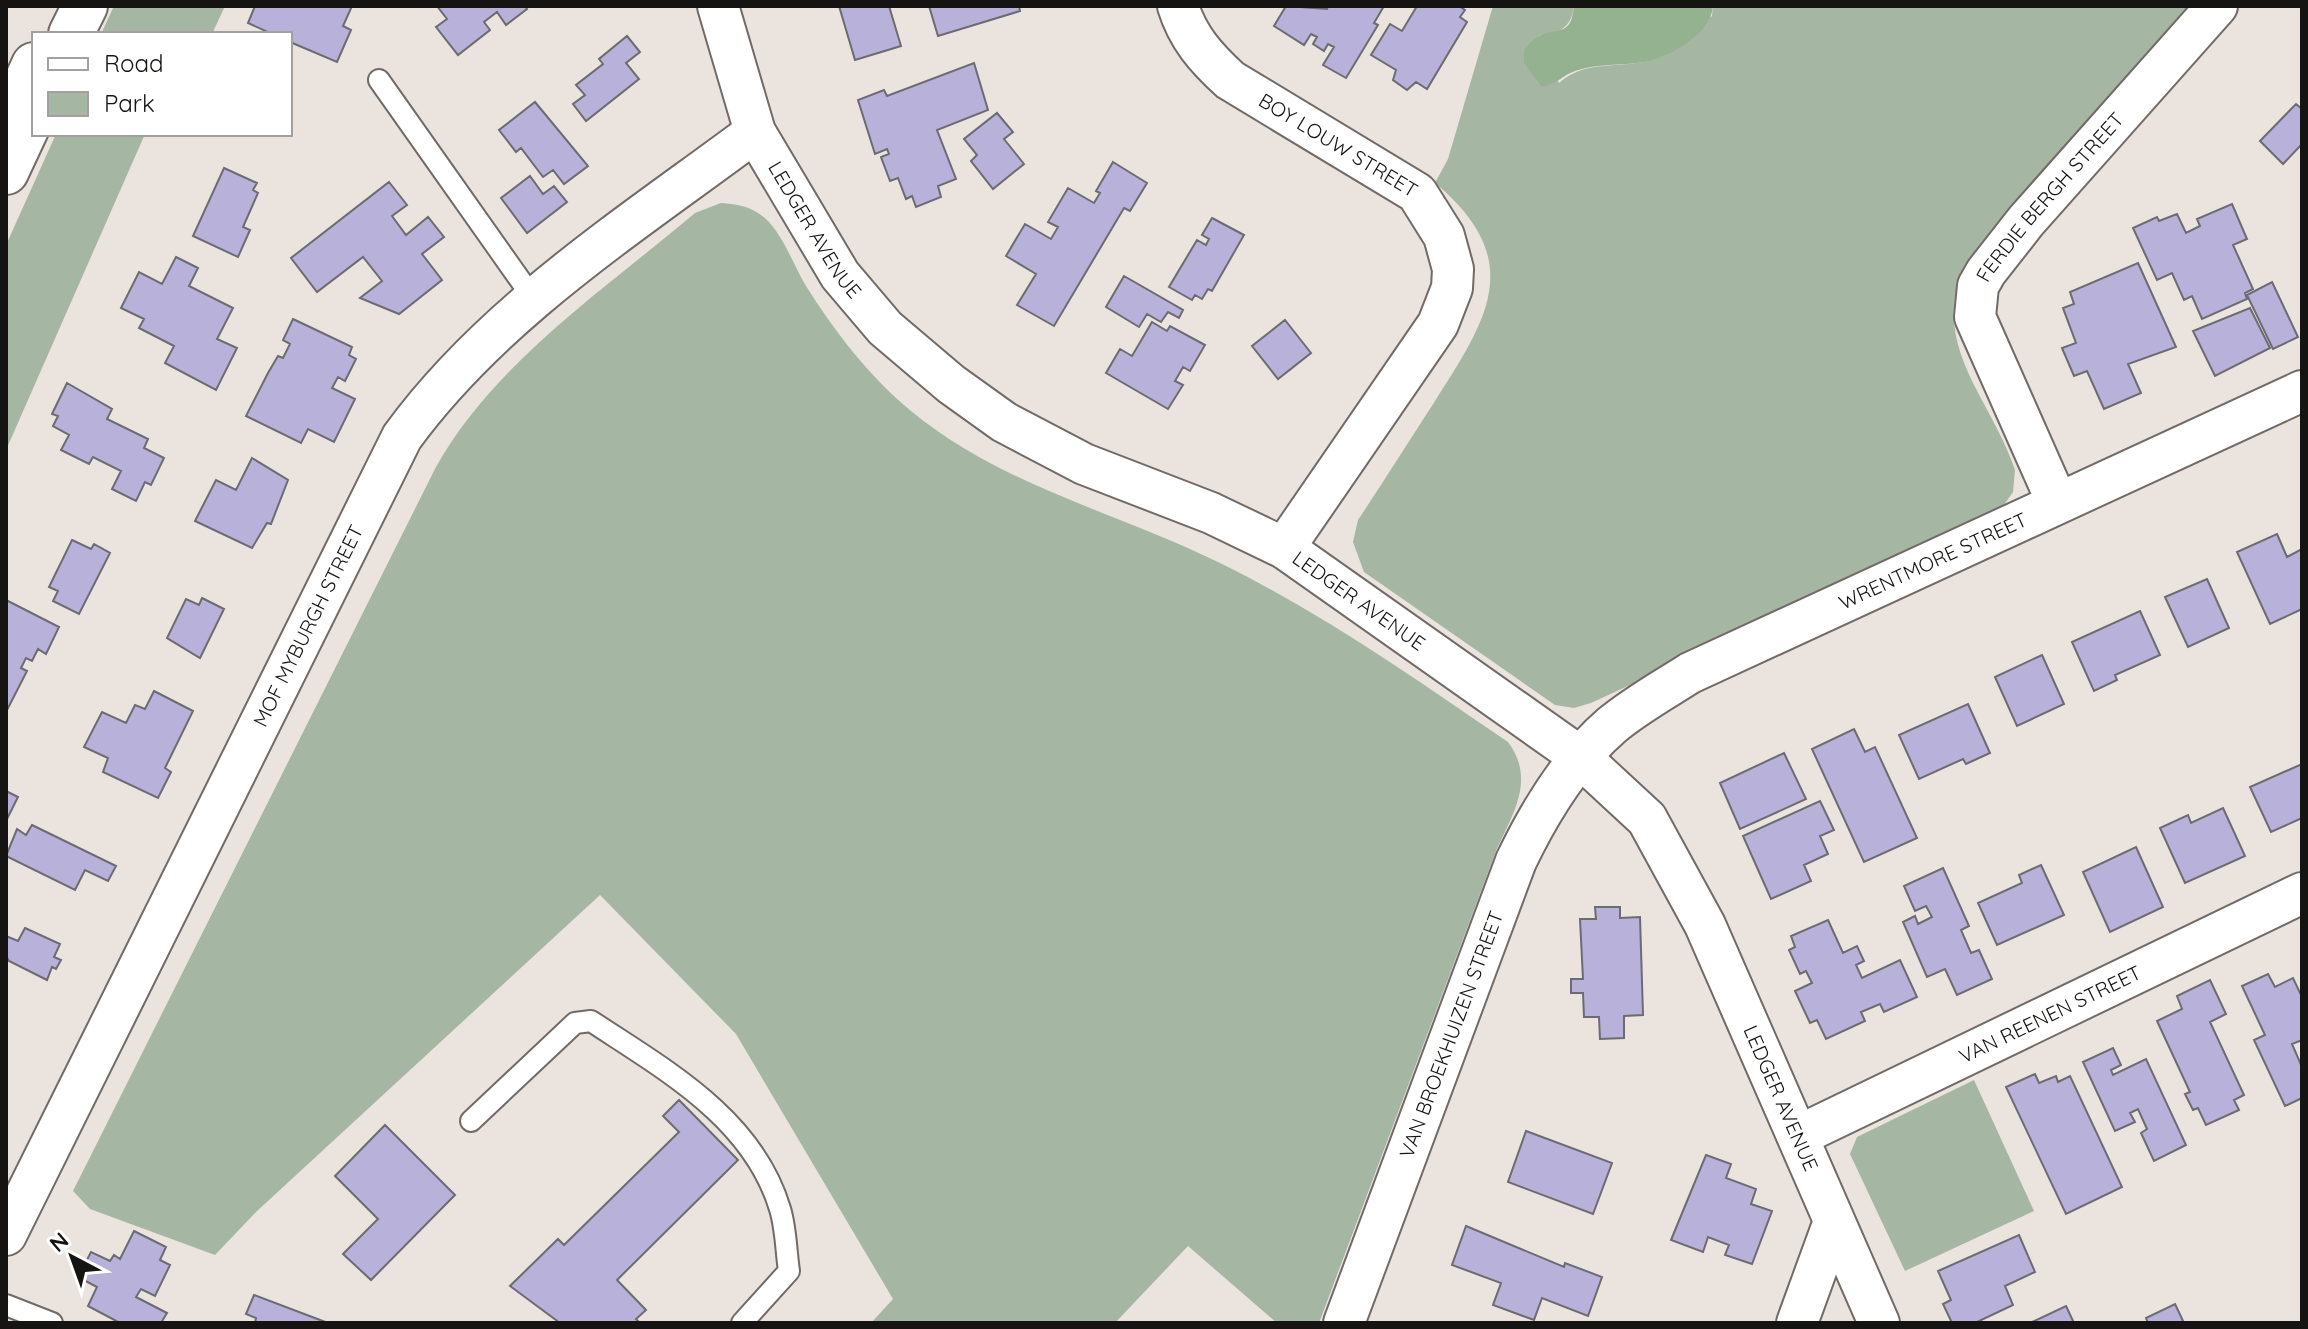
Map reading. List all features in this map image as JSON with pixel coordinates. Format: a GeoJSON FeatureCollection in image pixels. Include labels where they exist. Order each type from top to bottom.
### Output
{"type":"FeatureCollection","features":[{"type":"Feature","properties":{"kind":"street"},"geometry":{"type":"LineString","coordinates":[[49,32],[61,6]]}},
{"type":"Feature","properties":{"kind":"street"},"geometry":{"type":"LineString","coordinates":[[72,32],[85,6]]}},
{"type":"Feature","properties":{"kind":"street","name":"LEDGER AVENUE"},"geometry":{"type":"LineString","coordinates":[[718,6],[755,132],[840,275],[885,328],[951,384],[1004,422],[1084,464],[1211,513],[1284,548],[1579,756],[1647,819],[1705,925],[1798,1136],[1833,1224],[1879,1323]]}},
{"type":"Feature","properties":{"kind":"street","name":"BOY LOUW STREET"},"geometry":{"type":"LineString","coordinates":[[1178,6],[1186,30],[1206,58],[1230,80],[1417,193],[1444,236],[1453,269],[1452,288],[1438,324],[1284,548]]}},
{"type":"Feature","properties":{"kind":"street","name":"FERDIE BERGH STREET"},"geometry":{"type":"LineString","coordinates":[[2057,502],[1975,317],[1978,286],[2026,221],[2217,6]]}},
{"type":"Feature","properties":{"kind":"street"},"geometry":{"type":"LineString","coordinates":[[6,126],[32,69]]}},
{"type":"Feature","properties":{"kind":"street"},"geometry":{"type":"LineString","coordinates":[[6,172],[32,116]]}},
{"type":"Feature","properties":{"kind":"street","name":"MOF MYBURGH STREET"},"geometry":{"type":"LineString","coordinates":[[6,1235],[402,437],[451,377],[535,301],[602,246],[755,132]]}},
{"type":"Feature","properties":{"kind":"street","name":"WRENTMORE STREET"},"geometry":{"type":"LineString","coordinates":[[1579,756],[1613,724],[1690,673],[2302,391]]}},
{"type":"Feature","properties":{"kind":"street","name":"VAN BROEKHUIZEN STREET"},"geometry":{"type":"LineString","coordinates":[[1344,1323],[1516,861],[1531,831],[1579,756]]}},
{"type":"Feature","properties":{"kind":"street","name":"VAN REENEN STREET"},"geometry":{"type":"LineString","coordinates":[[1798,1136],[2302,893]]}},
{"type":"Feature","properties":{"kind":"street"},"geometry":{"type":"LineString","coordinates":[[1797,1323],[1833,1224]]}},
{"type":"Feature","properties":{"kind":"lane"},"geometry":{"type":"LineString","coordinates":[[379,80],[535,301]]}},
{"type":"Feature","properties":{"kind":"lane"},"geometry":{"type":"LineString","coordinates":[[471,1121],[575,1023],[591,1021],[682,1081],[745,1138],[780,1209],[789,1271],[742,1323]]}},
{"type":"Feature","properties":{"kind":"lane"},"geometry":{"type":"LineString","coordinates":[[6,1305],[52,1323]]}},
{"type":"Feature","properties":{"kind":"green space"},"geometry":{"type":"Polygon","coordinates":[[[114,6],[225,6],[213,32],[102,32],[114,6]]]}},
{"type":"Feature","properties":{"kind":"green space"},"geometry":{"type":"Polygon","coordinates":[[[1493,6],[1574,6],[1567,25],[1538,36],[1559,83],[1588,68],[1650,59],[1669,49],[1712,16],[1713,6],[2196,6],[1970,260],[1957,289],[1954,316],[1957,342],[2015,470],[2013,492],[1997,515],[1591,703],[1574,708],[1555,705],[1364,572],[1353,542],[1358,520],[1470,343],[1483,316],[1489,290],[1489,264],[1481,238],[1464,211],[1435,183],[1448,159],[1493,6]]]}},
{"type":"Feature","properties":{"kind":"green space"},"geometry":{"type":"Polygon","coordinates":[[[1574,6],[1713,6],[1711,16],[1697,35],[1665,55],[1644,62],[1584,68],[1542,87],[1524,63],[1524,50],[1537,37],[1567,26],[1574,6]]]}},
{"type":"Feature","properties":{"kind":"green space"},"geometry":{"type":"Polygon","coordinates":[[[55,136],[144,136],[6,450],[6,245],[55,136]]]}},
{"type":"Feature","properties":{"kind":"green space"},"geometry":{"type":"Polygon","coordinates":[[[721,203],[745,207],[766,219],[783,242],[817,303],[854,353],[911,411],[946,437],[1021,479],[1181,545],[1258,582],[1367,647],[1508,742],[1516,756],[1521,783],[1515,810],[1496,851],[1319,1323],[1277,1323],[1188,1246],[1115,1323],[871,1323],[893,1299],[736,1034],[600,895],[256,1212],[215,1255],[90,1209],[73,1191],[436,467],[460,429],[519,361],[553,330],[695,213],[721,203]]]}},
{"type":"Feature","properties":{"kind":"green space"},"geometry":{"type":"Polygon","coordinates":[[[1974,1080],[2034,1211],[1905,1271],[1850,1154],[1857,1137],[1974,1080]]]}},
{"type":"Feature","properties":{"kind":"building"},"geometry":{"type":"Polygon","coordinates":[[[255,6],[352,6],[343,26],[351,30],[337,62],[292,43],[292,32],[268,32],[248,23],[255,6]]]}},
{"type":"Feature","properties":{"kind":"building"},"geometry":{"type":"Polygon","coordinates":[[[437,6],[525,6],[527,9],[506,25],[497,12],[484,22],[490,30],[458,55],[436,27],[447,19],[437,6]]]}},
{"type":"Feature","properties":{"kind":"building"},"geometry":{"type":"Polygon","coordinates":[[[839,6],[889,6],[901,46],[855,60],[839,6]]]}},
{"type":"Feature","properties":{"kind":"building"},"geometry":{"type":"Polygon","coordinates":[[[929,6],[1019,6],[1020,11],[938,36],[929,6]]]}},
{"type":"Feature","properties":{"kind":"building"},"geometry":{"type":"Polygon","coordinates":[[[1286,6],[1327,9],[1328,6],[1384,6],[1374,23],[1378,25],[1346,78],[1323,65],[1334,47],[1328,44],[1324,51],[1313,44],[1317,37],[1311,34],[1304,45],[1274,26],[1286,6]]]}},
{"type":"Feature","properties":{"kind":"building"},"geometry":{"type":"Polygon","coordinates":[[[1417,6],[1459,6],[1465,10],[1460,17],[1467,22],[1427,89],[1416,82],[1407,90],[1393,80],[1396,70],[1371,55],[1390,24],[1402,31],[1417,6]]]}},
{"type":"Feature","properties":{"kind":"building"},"geometry":{"type":"Polygon","coordinates":[[[627,36],[640,52],[626,63],[639,79],[586,121],[573,104],[585,95],[576,85],[603,64],[599,59],[627,36]]]}},
{"type":"Feature","properties":{"kind":"building"},"geometry":{"type":"Polygon","coordinates":[[[974,63],[988,110],[937,130],[956,179],[938,186],[941,197],[916,207],[912,196],[906,199],[898,178],[890,181],[881,157],[889,154],[887,149],[875,154],[858,100],[884,90],[887,96],[974,63]]]}},
{"type":"Feature","properties":{"kind":"building"},"geometry":{"type":"Polygon","coordinates":[[[535,102],[588,166],[564,184],[553,170],[543,177],[521,148],[516,152],[499,130],[535,102]]]}},
{"type":"Feature","properties":{"kind":"building"},"geometry":{"type":"Polygon","coordinates":[[[2296,104],[2302,109],[2302,144],[2283,164],[2260,141],[2296,104]]]}},
{"type":"Feature","properties":{"kind":"building"},"geometry":{"type":"Polygon","coordinates":[[[997,113],[1013,132],[1004,139],[1024,164],[993,189],[971,161],[977,155],[964,139],[997,113]]]}},
{"type":"Feature","properties":{"kind":"building"},"geometry":{"type":"Polygon","coordinates":[[[1113,162],[1147,183],[1130,211],[1124,208],[1054,326],[1017,305],[1036,274],[1006,256],[1025,224],[1051,239],[1058,227],[1048,222],[1068,188],[1094,203],[1100,193],[1096,191],[1113,162]]]}},
{"type":"Feature","properties":{"kind":"building"},"geometry":{"type":"Polygon","coordinates":[[[224,168],[257,183],[253,190],[258,193],[243,227],[250,230],[238,257],[193,236],[224,168]]]}},
{"type":"Feature","properties":{"kind":"building"},"geometry":{"type":"Polygon","coordinates":[[[530,176],[543,194],[554,186],[567,202],[527,233],[501,198],[530,176]]]}},
{"type":"Feature","properties":{"kind":"building"},"geometry":{"type":"Polygon","coordinates":[[[389,182],[407,205],[392,216],[406,235],[428,217],[444,237],[422,254],[442,280],[399,314],[360,298],[382,281],[363,257],[317,292],[291,258],[389,182]]]}},
{"type":"Feature","properties":{"kind":"building"},"geometry":{"type":"Polygon","coordinates":[[[2232,204],[2247,239],[2233,245],[2253,289],[2245,293],[2247,299],[2202,319],[2192,296],[2184,300],[2172,273],[2157,280],[2133,228],[2157,217],[2159,221],[2177,214],[2186,233],[2200,226],[2197,219],[2232,204]]]}},
{"type":"Feature","properties":{"kind":"building"},"geometry":{"type":"Polygon","coordinates":[[[1212,218],[1244,235],[1212,291],[1208,289],[1202,299],[1195,295],[1192,300],[1169,287],[1197,240],[1206,245],[1209,239],[1202,235],[1212,218]]]}},
{"type":"Feature","properties":{"kind":"building"},"geometry":{"type":"Polygon","coordinates":[[[176,257],[198,268],[189,286],[233,308],[217,339],[237,348],[216,390],[165,363],[174,346],[139,328],[144,319],[121,308],[139,272],[162,284],[176,257]]]}},
{"type":"Feature","properties":{"kind":"building"},"geometry":{"type":"Polygon","coordinates":[[[2138,263],[2176,347],[2128,364],[2141,393],[2104,409],[2087,371],[2074,376],[2062,348],[2076,343],[2063,308],[2074,304],[2070,292],[2138,263]]]}},
{"type":"Feature","properties":{"kind":"building"},"geometry":{"type":"Polygon","coordinates":[[[1124,276],[1183,310],[1179,318],[1168,312],[1161,322],[1147,314],[1139,327],[1106,307],[1124,276]]]}},
{"type":"Feature","properties":{"kind":"building"},"geometry":{"type":"Polygon","coordinates":[[[2272,282],[2298,337],[2273,349],[2247,295],[2272,282]]]}},
{"type":"Feature","properties":{"kind":"building"},"geometry":{"type":"Polygon","coordinates":[[[2250,308],[2270,348],[2215,376],[2193,331],[2250,308]]]}},
{"type":"Feature","properties":{"kind":"building"},"geometry":{"type":"Polygon","coordinates":[[[293,319],[352,347],[349,355],[356,359],[345,381],[338,377],[332,388],[355,399],[334,442],[308,429],[301,443],[246,416],[278,356],[283,358],[290,344],[283,340],[293,319]]]}},
{"type":"Feature","properties":{"kind":"building"},"geometry":{"type":"Polygon","coordinates":[[[1285,320],[1311,353],[1278,379],[1252,346],[1285,320]]]}},
{"type":"Feature","properties":{"kind":"building"},"geometry":{"type":"Polygon","coordinates":[[[1152,322],[1167,331],[1170,326],[1205,345],[1190,371],[1183,367],[1175,381],[1183,385],[1168,409],[1106,373],[1120,349],[1132,356],[1152,322]]]}},
{"type":"Feature","properties":{"kind":"building"},"geometry":{"type":"Polygon","coordinates":[[[67,383],[112,409],[107,419],[148,439],[144,448],[164,458],[151,485],[145,482],[136,501],[112,489],[121,471],[93,457],[89,464],[61,450],[69,435],[53,426],[58,416],[52,414],[67,383]]]}},
{"type":"Feature","properties":{"kind":"building"},"geometry":{"type":"Polygon","coordinates":[[[252,458],[288,480],[271,524],[267,523],[252,548],[195,521],[216,480],[236,490],[252,458]]]}},
{"type":"Feature","properties":{"kind":"building"},"geometry":{"type":"Polygon","coordinates":[[[2277,534],[2287,557],[2300,550],[2302,553],[2302,609],[2270,624],[2237,552],[2277,534]]]}},
{"type":"Feature","properties":{"kind":"building"},"geometry":{"type":"Polygon","coordinates":[[[72,540],[91,549],[94,544],[110,553],[79,614],[53,601],[58,591],[49,587],[72,540]]]}},
{"type":"Feature","properties":{"kind":"building"},"geometry":{"type":"Polygon","coordinates":[[[2207,579],[2229,628],[2188,647],[2165,597],[2207,579]]]}},
{"type":"Feature","properties":{"kind":"building"},"geometry":{"type":"Polygon","coordinates":[[[202,598],[224,609],[200,658],[167,638],[186,599],[199,605],[202,598]]]}},
{"type":"Feature","properties":{"kind":"building"},"geometry":{"type":"Polygon","coordinates":[[[6,600],[59,627],[46,654],[38,649],[32,661],[26,658],[21,668],[27,671],[6,712],[6,600]]]}},
{"type":"Feature","properties":{"kind":"building"},"geometry":{"type":"Polygon","coordinates":[[[2140,611],[2160,655],[2115,675],[2117,680],[2094,691],[2072,642],[2140,611]]]}},
{"type":"Feature","properties":{"kind":"building"},"geometry":{"type":"Polygon","coordinates":[[[2042,655],[2064,704],[2017,726],[1995,677],[2042,655]]]}},
{"type":"Feature","properties":{"kind":"building"},"geometry":{"type":"Polygon","coordinates":[[[154,691],[193,711],[165,768],[171,772],[158,798],[103,772],[108,758],[84,747],[102,712],[126,723],[135,705],[145,709],[154,691]]]}},
{"type":"Feature","properties":{"kind":"building"},"geometry":{"type":"Polygon","coordinates":[[[1968,704],[1990,753],[1966,764],[1963,759],[1919,779],[1899,735],[1968,704]]]}},
{"type":"Feature","properties":{"kind":"building"},"geometry":{"type":"Polygon","coordinates":[[[1854,729],[1865,752],[1875,747],[1917,838],[1864,862],[1812,749],[1854,729]]]}},
{"type":"Feature","properties":{"kind":"building"},"geometry":{"type":"Polygon","coordinates":[[[1784,753],[1806,799],[1740,829],[1720,783],[1784,753]]]}},
{"type":"Feature","properties":{"kind":"building"},"geometry":{"type":"Polygon","coordinates":[[[2302,764],[2302,818],[2271,832],[2250,787],[2302,764]]]}},
{"type":"Feature","properties":{"kind":"building"},"geometry":{"type":"Polygon","coordinates":[[[6,791],[18,797],[6,821],[6,791]]]}},
{"type":"Feature","properties":{"kind":"building"},"geometry":{"type":"Polygon","coordinates":[[[1820,801],[1834,830],[1820,836],[1828,854],[1804,865],[1811,881],[1771,899],[1743,836],[1820,801]]]}},
{"type":"Feature","properties":{"kind":"building"},"geometry":{"type":"Polygon","coordinates":[[[2223,808],[2245,856],[2185,883],[2160,828],[2188,815],[2191,823],[2223,808]]]}},
{"type":"Feature","properties":{"kind":"building"},"geometry":{"type":"Polygon","coordinates":[[[32,825],[116,866],[108,881],[85,870],[75,890],[6,856],[17,829],[26,835],[32,825]]]}},
{"type":"Feature","properties":{"kind":"building"},"geometry":{"type":"Polygon","coordinates":[[[2136,847],[2163,907],[2110,932],[2083,872],[2136,847]]]}},
{"type":"Feature","properties":{"kind":"building"},"geometry":{"type":"Polygon","coordinates":[[[2041,865],[2064,915],[1997,945],[1978,903],[2022,883],[2019,875],[2041,865]]]}},
{"type":"Feature","properties":{"kind":"building"},"geometry":{"type":"Polygon","coordinates":[[[1943,868],[1969,926],[1961,930],[1971,953],[1979,950],[1992,979],[1957,995],[1945,969],[1927,977],[1903,922],[1915,916],[1918,924],[1932,917],[1926,906],[1915,911],[1904,886],[1943,868]]]}},
{"type":"Feature","properties":{"kind":"building"},"geometry":{"type":"Polygon","coordinates":[[[1595,907],[1620,907],[1620,918],[1640,917],[1643,1015],[1624,1016],[1624,1038],[1600,1039],[1599,1017],[1584,1017],[1583,993],[1571,993],[1571,979],[1583,979],[1580,919],[1596,919],[1595,907]]]}},
{"type":"Feature","properties":{"kind":"building"},"geometry":{"type":"Polygon","coordinates":[[[1828,920],[1843,953],[1857,946],[1864,961],[1856,965],[1862,978],[1900,960],[1917,997],[1884,1012],[1880,1004],[1861,1012],[1865,1021],[1826,1039],[1817,1020],[1810,1023],[1795,991],[1812,983],[1806,971],[1800,974],[1789,950],[1795,947],[1791,936],[1828,920]]]}},
{"type":"Feature","properties":{"kind":"building"},"geometry":{"type":"Polygon","coordinates":[[[25,928],[60,944],[54,957],[61,960],[56,969],[52,967],[47,980],[9,961],[6,956],[6,936],[18,941],[25,928]]]}},
{"type":"Feature","properties":{"kind":"building"},"geometry":{"type":"Polygon","coordinates":[[[2268,974],[2275,987],[2293,978],[2302,997],[2302,1040],[2292,1044],[2302,1067],[2302,1098],[2285,1106],[2254,1040],[2265,1035],[2242,986],[2268,974]]]}},
{"type":"Feature","properties":{"kind":"building"},"geometry":{"type":"Polygon","coordinates":[[[2210,980],[2226,1014],[2210,1022],[2244,1095],[2234,1100],[2239,1110],[2206,1125],[2198,1108],[2193,1110],[2185,1094],[2190,1092],[2157,1021],[2182,1009],[2177,996],[2210,980]]]}},
{"type":"Feature","properties":{"kind":"building"},"geometry":{"type":"Polygon","coordinates":[[[2113,1048],[2121,1065],[2111,1070],[2113,1075],[2146,1059],[2186,1145],[2154,1161],[2141,1133],[2147,1129],[2138,1109],[2130,1113],[2135,1122],[2115,1131],[2083,1062],[2113,1048]]]}},
{"type":"Feature","properties":{"kind":"building"},"geometry":{"type":"Polygon","coordinates":[[[2035,1074],[2039,1083],[2056,1076],[2058,1082],[2070,1076],[2122,1187],[2066,1214],[2006,1087],[2035,1074]]]}},
{"type":"Feature","properties":{"kind":"building"},"geometry":{"type":"Polygon","coordinates":[[[679,1100],[738,1160],[617,1280],[646,1310],[636,1319],[640,1323],[560,1323],[510,1286],[558,1239],[564,1245],[679,1132],[663,1116],[679,1100]]]}},
{"type":"Feature","properties":{"kind":"building"},"geometry":{"type":"Polygon","coordinates":[[[385,1125],[455,1195],[371,1280],[343,1254],[378,1219],[335,1176],[385,1125]]]}},
{"type":"Feature","properties":{"kind":"building"},"geometry":{"type":"Polygon","coordinates":[[[1526,1131],[1612,1163],[1593,1214],[1508,1182],[1526,1131]]]}},
{"type":"Feature","properties":{"kind":"building"},"geometry":{"type":"Polygon","coordinates":[[[1706,1155],[1731,1164],[1726,1178],[1756,1189],[1751,1204],[1772,1211],[1752,1264],[1725,1255],[1729,1245],[1708,1237],[1703,1252],[1671,1240],[1706,1155]]]}},
{"type":"Feature","properties":{"kind":"building"},"geometry":{"type":"Polygon","coordinates":[[[1466,1226],[1564,1267],[1565,1263],[1602,1277],[1588,1316],[1542,1298],[1534,1320],[1493,1305],[1501,1283],[1452,1265],[1466,1226]]]}},
{"type":"Feature","properties":{"kind":"building"},"geometry":{"type":"Polygon","coordinates":[[[134,1231],[166,1247],[160,1260],[170,1265],[155,1296],[141,1289],[136,1297],[167,1313],[161,1323],[120,1323],[88,1306],[97,1287],[78,1277],[91,1252],[110,1261],[114,1255],[120,1259],[134,1231]]]}},
{"type":"Feature","properties":{"kind":"building"},"geometry":{"type":"Polygon","coordinates":[[[2019,1235],[2035,1272],[2005,1286],[2013,1305],[1975,1323],[1952,1323],[1943,1304],[1951,1300],[1938,1271],[2019,1235]]]}},
{"type":"Feature","properties":{"kind":"building"},"geometry":{"type":"Polygon","coordinates":[[[254,1295],[328,1323],[255,1323],[256,1318],[246,1314],[254,1295]]]}},
{"type":"Feature","properties":{"kind":"building"},"geometry":{"type":"Polygon","coordinates":[[[2175,1304],[2184,1323],[2148,1323],[2146,1318],[2175,1304]]]}},
{"type":"Feature","properties":{"kind":"building"},"geometry":{"type":"Polygon","coordinates":[[[2066,1306],[2074,1323],[2030,1323],[2066,1306]]]}}]}
